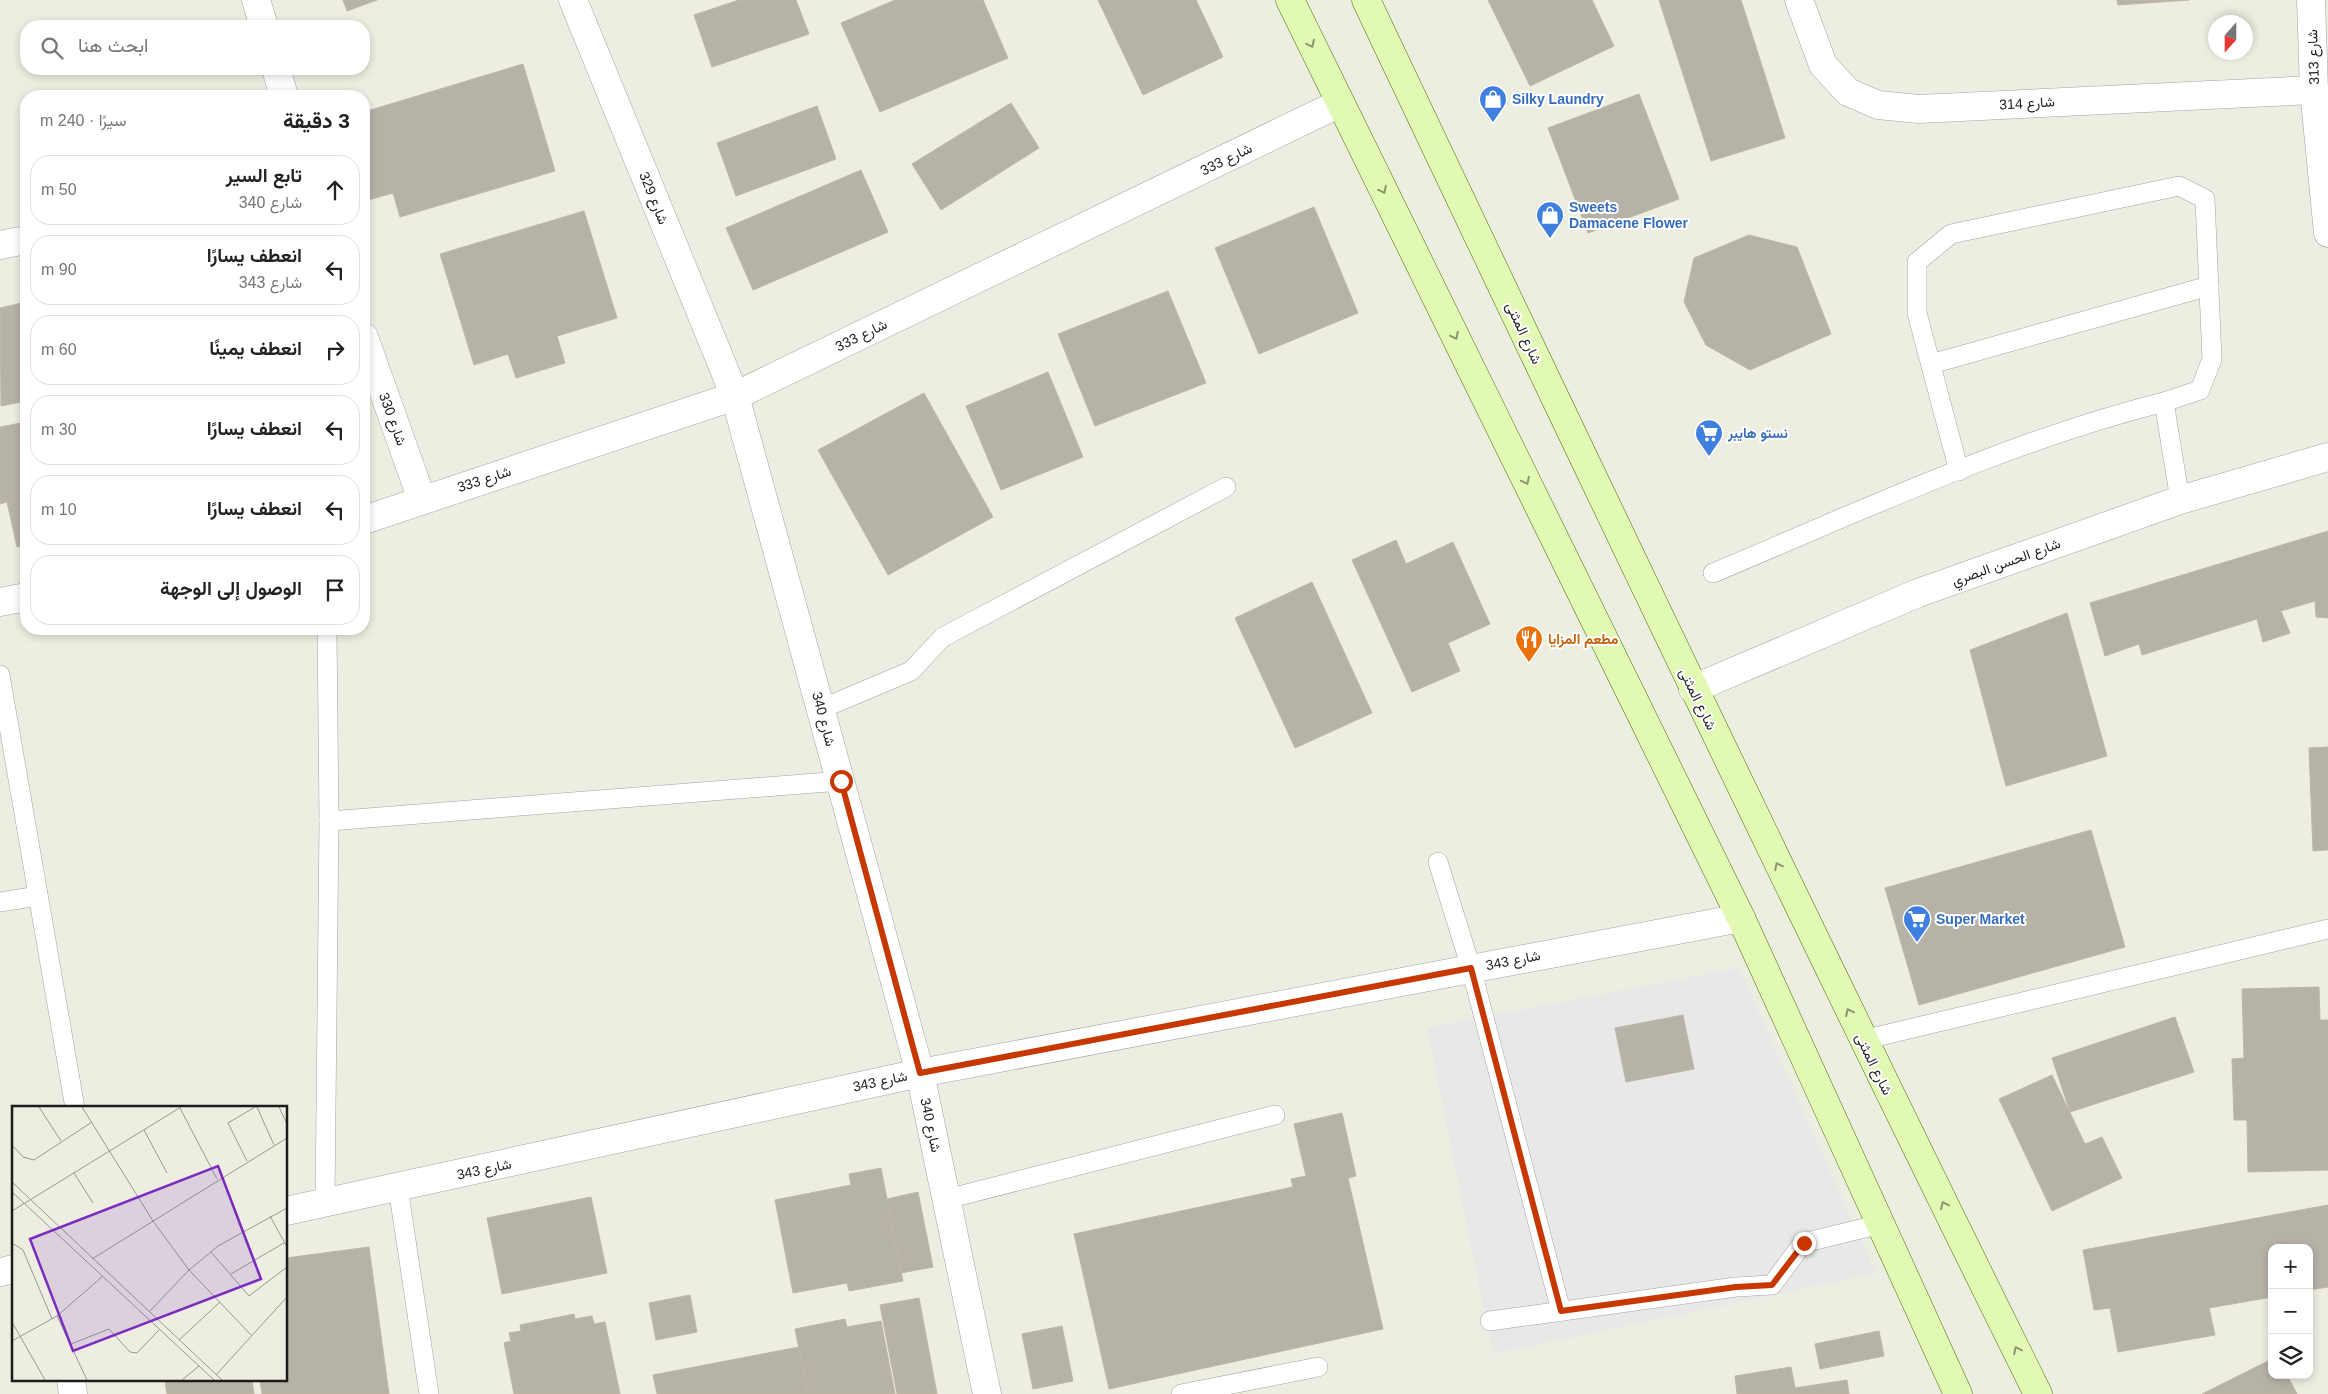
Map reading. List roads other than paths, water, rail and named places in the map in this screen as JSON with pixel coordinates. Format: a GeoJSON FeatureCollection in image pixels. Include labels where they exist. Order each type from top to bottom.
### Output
{"type":"FeatureCollection","features":[{"type":"Feature","properties":{"kind":"street"},"geometry":{"type":"LineString","coordinates":[[256,0],[262,20]]}},
{"type":"Feature","properties":{"kind":"street","name":"شارع 329"},"geometry":{"type":"LineString","coordinates":[[573,0],[735,396]]}},
{"type":"Feature","properties":{"kind":"street"},"geometry":{"type":"LineString","coordinates":[[1290,0],[1742,918],[1958,1394]]}},
{"type":"Feature","properties":{"kind":"street","name":"شارع المثنى"},"geometry":{"type":"LineString","coordinates":[[1366,0],[1693,689],[1863,1040],[2038,1394]]}},
{"type":"Feature","properties":{"kind":"street","name":"شارع 314"},"geometry":{"type":"LineString","coordinates":[[1799,0],[1822,65],[1848,92],[1878,105],[1919,108],[2314,90]]}},
{"type":"Feature","properties":{"kind":"street","name":"شارع 313"},"geometry":{"type":"LineString","coordinates":[[2311,0],[2314,90],[2328,233]]}},
{"type":"Feature","properties":{"kind":"street"},"geometry":{"type":"LineString","coordinates":[[278,75],[282,90]]}},
{"type":"Feature","properties":{"kind":"street","name":"شارع 333"},"geometry":{"type":"LineString","coordinates":[[370,518],[735,396],[1340,103]]}},
{"type":"Feature","properties":{"kind":"street"},"geometry":{"type":"LineString","coordinates":[[0,245],[20,241]]}},
{"type":"Feature","properties":{"kind":"street","name":"شارع 330"},"geometry":{"type":"LineString","coordinates":[[370,354],[422,500]]}},
{"type":"Feature","properties":{"kind":"street","name":"شارع 340"},"geometry":{"type":"LineString","coordinates":[[735,396],[920,1073],[987,1394]]}},
{"type":"Feature","properties":{"kind":"street","name":"شارع الحسن البصري"},"geometry":{"type":"LineString","coordinates":[[1693,689],[1918,593],[2180,500],[2328,458]]}},
{"type":"Feature","properties":{"kind":"street"},"geometry":{"type":"LineString","coordinates":[[0,602],[20,598]]}},
{"type":"Feature","properties":{"kind":"street","name":"شارع 343"},"geometry":{"type":"LineString","coordinates":[[288,1211],[920,1073],[1742,918]]}},
{"type":"Feature","properties":{"kind":"lane"},"geometry":{"type":"LineString","coordinates":[[1713,573],[1959,471],[2102,418],[2164,402],[2200,390],[2212,359],[2205,200],[2179,186],[1950,234],[1917,262],[1918,313],[1959,471]]}},
{"type":"Feature","properties":{"kind":"lane"},"geometry":{"type":"LineString","coordinates":[[1932,364],[2209,286]]}},
{"type":"Feature","properties":{"kind":"lane"},"geometry":{"type":"LineString","coordinates":[[2164,402],[2180,500]]}},
{"type":"Feature","properties":{"kind":"lane"},"geometry":{"type":"LineString","coordinates":[[821,709],[911,671],[943,637],[1226,487]]}},
{"type":"Feature","properties":{"kind":"lane"},"geometry":{"type":"LineString","coordinates":[[325,1203],[329,821],[327,635]]}},
{"type":"Feature","properties":{"kind":"lane"},"geometry":{"type":"LineString","coordinates":[[0,675],[75,1106]]}},
{"type":"Feature","properties":{"kind":"lane"},"geometry":{"type":"LineString","coordinates":[[329,821],[841,781]]}},
{"type":"Feature","properties":{"kind":"lane"},"geometry":{"type":"LineString","coordinates":[[1438,862],[1471,968],[1561,1311]]}},
{"type":"Feature","properties":{"kind":"lane"},"geometry":{"type":"LineString","coordinates":[[0,902],[38,896]]}},
{"type":"Feature","properties":{"kind":"lane"},"geometry":{"type":"LineString","coordinates":[[1863,1040],[2328,928]]}},
{"type":"Feature","properties":{"kind":"lane"},"geometry":{"type":"LineString","coordinates":[[947,1199],[1275,1115]]}},
{"type":"Feature","properties":{"kind":"lane"},"geometry":{"type":"LineString","coordinates":[[398,1187],[429,1394]]}},
{"type":"Feature","properties":{"kind":"lane"},"geometry":{"type":"LineString","coordinates":[[1490,1321],[1736,1287],[1772,1285],[1804,1243],[1881,1224]]}},
{"type":"Feature","properties":{"kind":"lane"},"geometry":{"type":"LineString","coordinates":[[1181,1394],[1318,1367]]}},
{"type":"Feature","properties":{"kind":"place","name":"Silky Laundry"},"geometry":{"type":"Point","coordinates":[1493,123]}},
{"type":"Feature","properties":{"kind":"place","name":"Sweets Damacene Flower"},"geometry":{"type":"Point","coordinates":[1550,239]}},
{"type":"Feature","properties":{"kind":"place","name":"نستو هايبر"},"geometry":{"type":"Point","coordinates":[1709,457]}},
{"type":"Feature","properties":{"kind":"place","name":"مطعم المزايا"},"geometry":{"type":"Point","coordinates":[1529,663]}},
{"type":"Feature","properties":{"kind":"place","name":"Super Market"},"geometry":{"type":"Point","coordinates":[1917,943]}}]}
